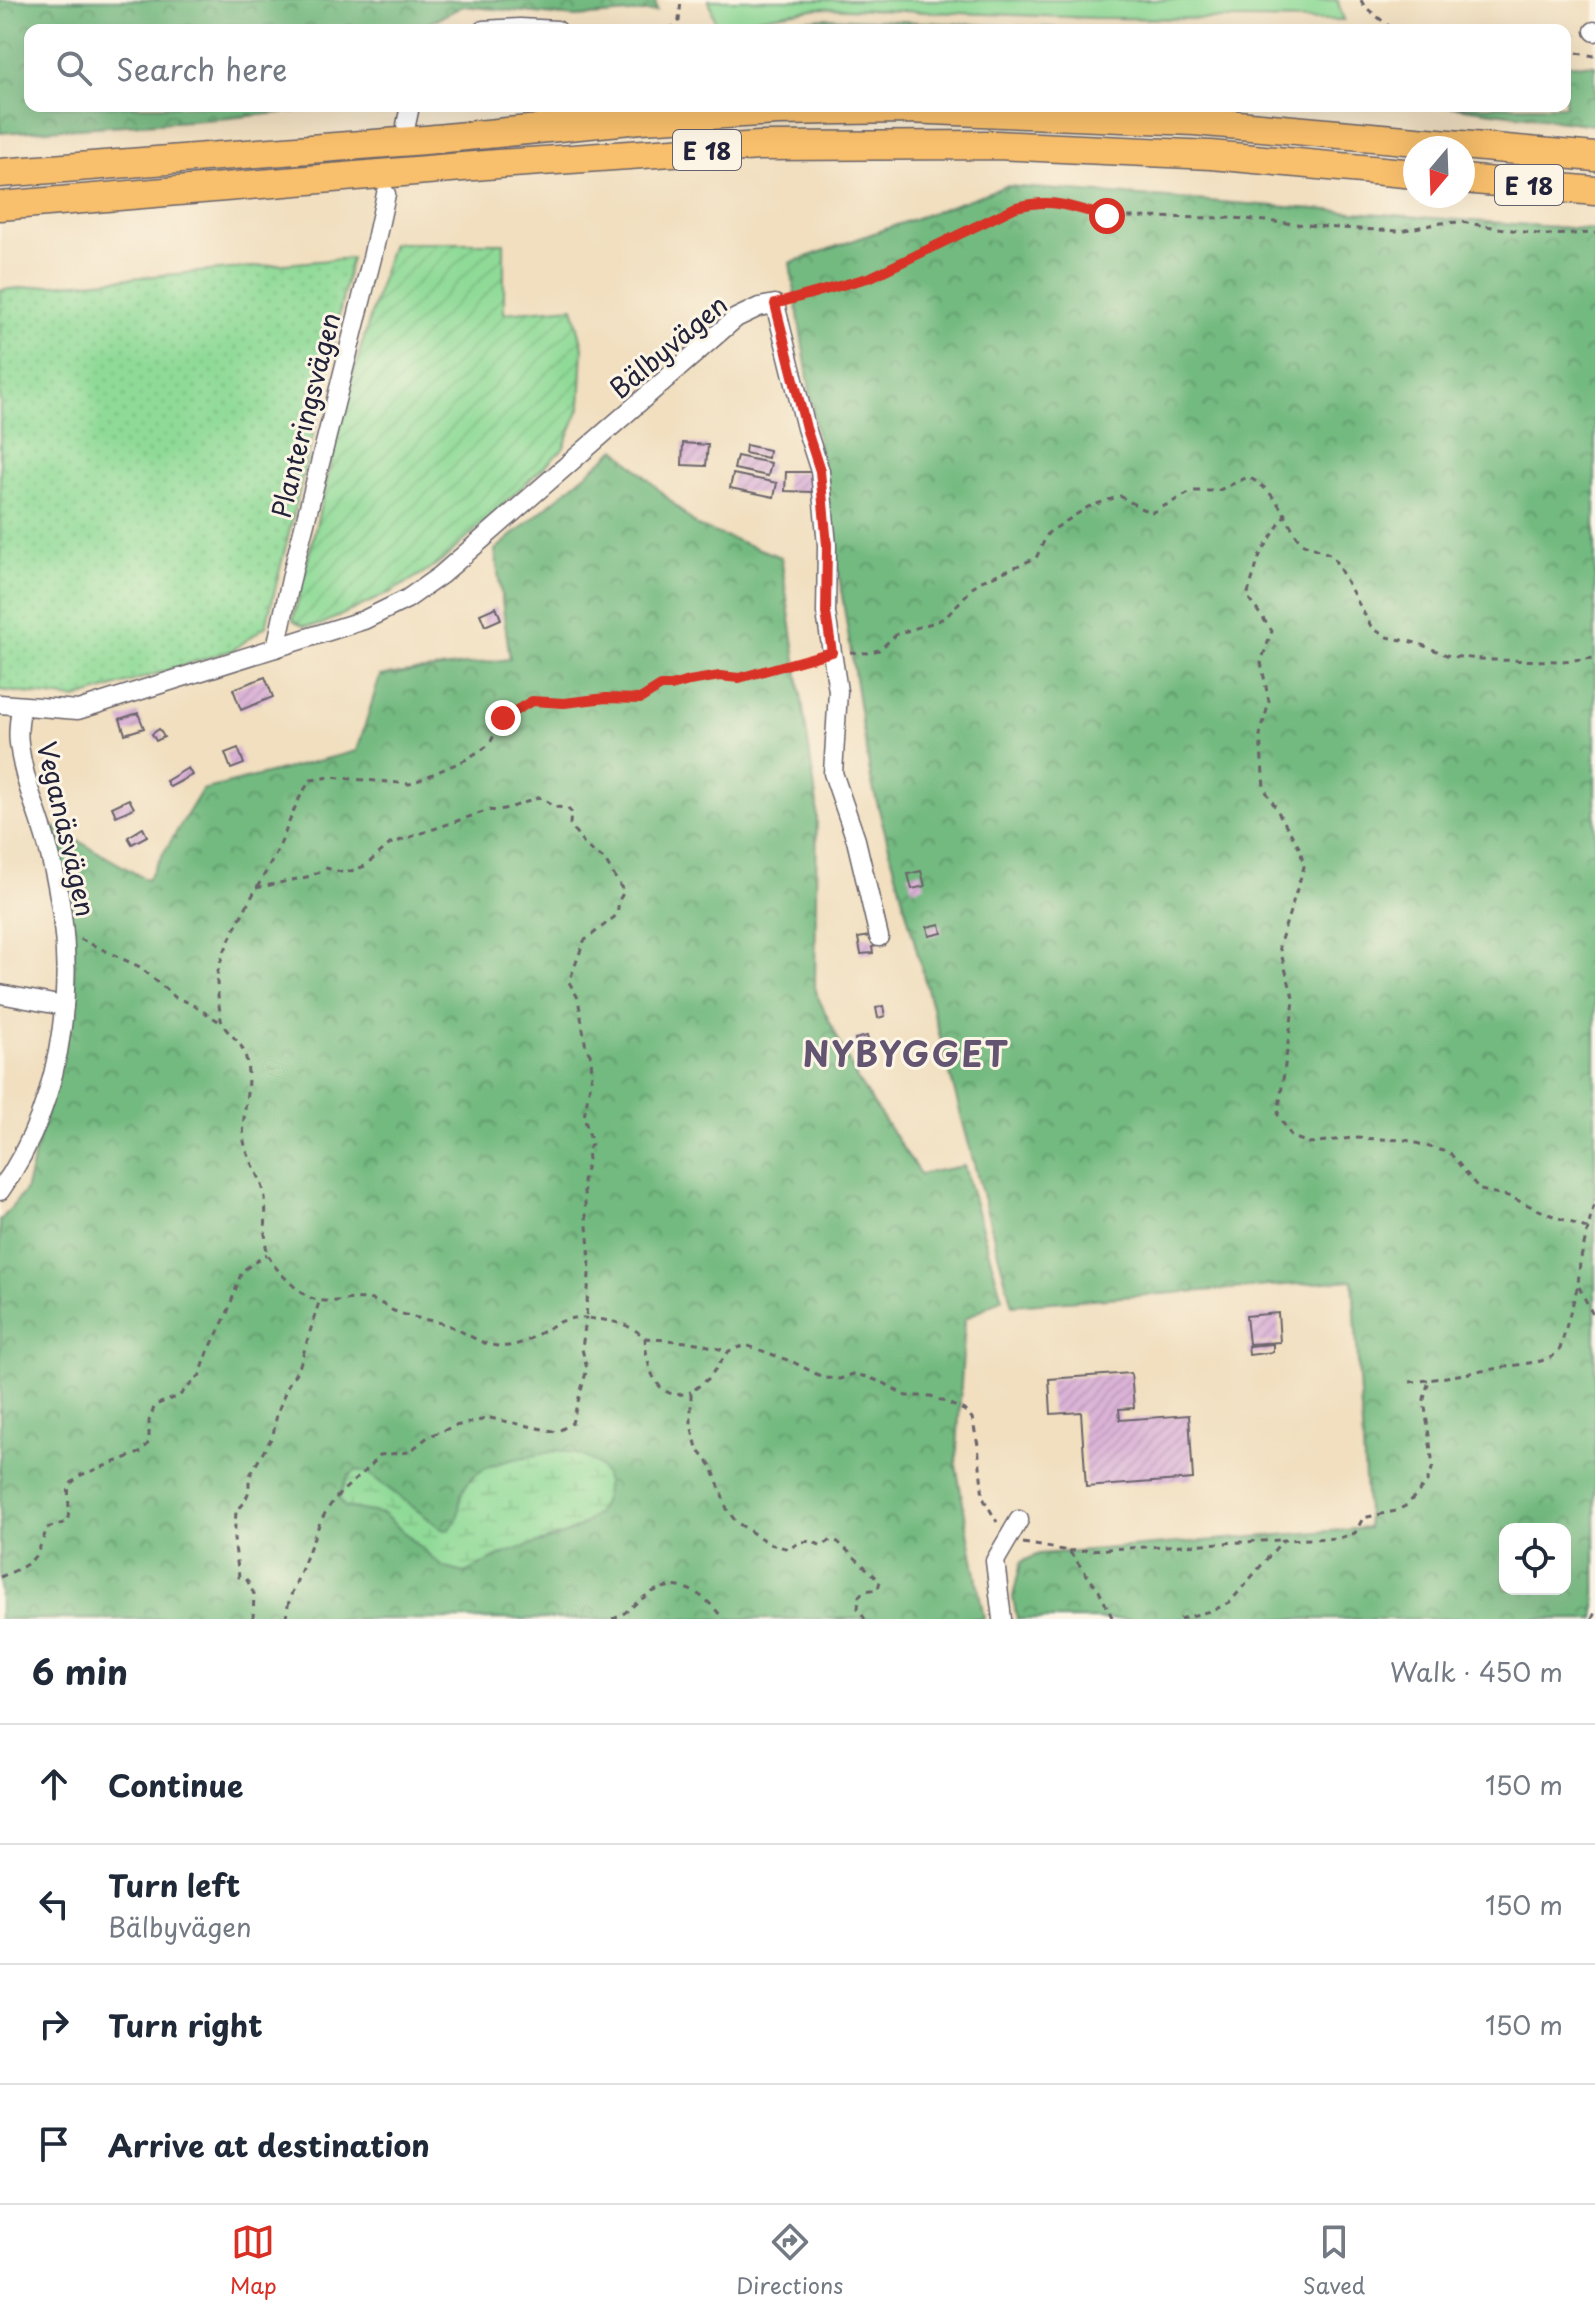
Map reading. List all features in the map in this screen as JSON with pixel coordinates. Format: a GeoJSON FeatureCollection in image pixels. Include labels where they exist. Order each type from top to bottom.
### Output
{"type":"FeatureCollection","features":[{"type":"Feature","properties":{"kind":"highway","name":"E 18"},"geometry":{"type":"LineString","coordinates":[[0,173],[425,140],[641,119],[761,112]]}},
{"type":"Feature","properties":{"kind":"highway","name":"E 18"},"geometry":{"type":"LineString","coordinates":[[979,112],[1194,121],[1595,157]]}},
{"type":"Feature","properties":{"kind":"highway","name":"E 18"},"geometry":{"type":"LineString","coordinates":[[0,206],[498,164],[759,146],[997,145],[1211,155],[1403,173]]}},
{"type":"Feature","properties":{"kind":"highway","name":"E 18"},"geometry":{"type":"LineString","coordinates":[[1475,180],[1595,191]]}},
{"type":"Feature","properties":{"kind":"street"},"geometry":{"type":"LineString","coordinates":[[406,125],[409,112]]}},
{"type":"Feature","properties":{"kind":"street","name":"Planteringsvägen"},"geometry":{"type":"LineString","coordinates":[[276,648],[386,194]]}},
{"type":"Feature","properties":{"kind":"street"},"geometry":{"type":"LineString","coordinates":[[775,304],[820,471],[827,545],[826,613],[838,691],[833,773],[856,840],[879,937]]}},
{"type":"Feature","properties":{"kind":"street","name":"Bälbyvägen"},"geometry":{"type":"LineString","coordinates":[[21,706],[78,710],[364,620],[407,599],[428,585],[736,318],[759,307],[775,304]]}},
{"type":"Feature","properties":{"kind":"street"},"geometry":{"type":"LineString","coordinates":[[0,704],[21,706]]}},
{"type":"Feature","properties":{"kind":"street","name":"Veganäsvägen"},"geometry":{"type":"LineString","coordinates":[[0,1191],[19,1161],[45,1099],[56,1063],[64,1006],[65,933],[53,864],[28,789],[18,741],[21,706]]}},
{"type":"Feature","properties":{"kind":"street"},"geometry":{"type":"LineString","coordinates":[[0,994],[64,1006]]}},
{"type":"Feature","properties":{"kind":"street"},"geometry":{"type":"LineString","coordinates":[[1002,1619],[995,1561],[1019,1520]]}},
{"type":"Feature","properties":{"kind":"path"},"geometry":{"type":"LineString","coordinates":[[676,24],[679,21],[681,0]]}},
{"type":"Feature","properties":{"kind":"path"},"geometry":{"type":"LineString","coordinates":[[1361,0],[1386,24]]}},
{"type":"Feature","properties":{"kind":"path"},"geometry":{"type":"LineString","coordinates":[[1571,52],[1595,56]]}},
{"type":"Feature","properties":{"kind":"path"},"geometry":{"type":"LineString","coordinates":[[775,304],[871,277],[1016,207],[1037,202],[1055,202],[1090,213],[1123,217],[1234,218],[1400,231],[1460,222],[1544,235],[1595,233]]}},
{"type":"Feature","properties":{"kind":"path"},"geometry":{"type":"LineString","coordinates":[[221,1022],[216,977],[256,888],[280,844],[298,797],[311,780],[330,777],[410,784],[465,760],[489,745],[503,718],[532,701],[564,703],[606,698],[640,699],[661,686],[720,676],[739,678],[832,652],[866,653],[879,650],[897,634],[947,616],[977,583],[1036,558],[1048,533],[1088,507],[1120,496],[1153,512],[1193,491],[1217,491],[1248,477],[1262,484],[1286,513],[1301,543],[1332,555],[1372,628],[1387,637],[1417,643],[1449,656],[1562,661],[1595,658]]}},
{"type":"Feature","properties":{"kind":"path"},"geometry":{"type":"LineString","coordinates":[[1286,513],[1260,555],[1247,596],[1272,631],[1261,662],[1269,702],[1260,735],[1264,788],[1300,849],[1304,867],[1279,946],[1294,1001],[1278,1115],[1292,1137],[1309,1143],[1353,1138],[1406,1140],[1450,1153],[1480,1190],[1508,1196],[1589,1229]]}},
{"type":"Feature","properties":{"kind":"path"},"geometry":{"type":"LineString","coordinates":[[256,888],[311,876],[326,868],[345,873],[365,866],[390,844],[414,834],[541,797],[554,807],[567,808],[571,812],[570,824],[585,846],[604,859],[624,892],[619,900],[617,915],[584,941],[569,982],[578,998],[592,1074],[584,1117],[592,1144],[587,1150],[583,1181],[590,1260],[582,1349],[587,1369],[572,1423],[557,1432],[490,1418],[429,1436],[409,1452],[380,1455],[334,1500],[314,1533],[288,1598],[286,1619]]}},
{"type":"Feature","properties":{"kind":"path"},"geometry":{"type":"LineString","coordinates":[[65,933],[140,967],[176,998],[221,1022],[235,1036],[244,1050],[247,1063],[249,1091],[243,1125],[245,1144],[263,1189],[267,1254],[281,1273],[305,1295],[319,1301],[373,1300],[393,1311],[442,1323],[472,1339],[506,1347],[522,1343],[558,1322],[576,1316],[627,1325],[645,1338],[697,1343],[729,1351],[746,1345],[793,1362],[824,1378],[840,1379],[853,1374],[884,1383],[906,1396],[931,1396],[964,1410],[972,1418],[983,1498],[1008,1539],[1069,1551],[1283,1540],[1355,1533],[1363,1518],[1396,1511],[1407,1505],[1427,1482],[1433,1466],[1424,1399],[1429,1380]]}},
{"type":"Feature","properties":{"kind":"path"},"geometry":{"type":"LineString","coordinates":[[1410,1382],[1552,1357],[1560,1349],[1578,1285],[1580,1262],[1595,1199]]}},
{"type":"Feature","properties":{"kind":"path"},"geometry":{"type":"LineString","coordinates":[[0,1577],[29,1564],[36,1558],[47,1528],[67,1522],[70,1511],[67,1497],[69,1485],[81,1475],[142,1452],[149,1442],[149,1421],[155,1405],[179,1396],[200,1375],[242,1271],[267,1254]]}},
{"type":"Feature","properties":{"kind":"path"},"geometry":{"type":"LineString","coordinates":[[1578,1285],[1595,1319]]}},
{"type":"Feature","properties":{"kind":"path"},"geometry":{"type":"LineString","coordinates":[[253,1619],[254,1594],[247,1580],[239,1577],[234,1539],[236,1512],[249,1491],[249,1477],[273,1435],[277,1414],[288,1385],[299,1368],[319,1301]]}},
{"type":"Feature","properties":{"kind":"path"},"geometry":{"type":"LineString","coordinates":[[645,1338],[645,1361],[653,1378],[664,1389],[682,1395],[708,1379],[729,1351]]}},
{"type":"Feature","properties":{"kind":"path"},"geometry":{"type":"LineString","coordinates":[[691,1392],[691,1425],[697,1448],[712,1467],[727,1509],[736,1522],[770,1544],[789,1549],[800,1541],[809,1540],[822,1546],[831,1540],[838,1542],[880,1581],[878,1589],[864,1591],[859,1596],[858,1609],[865,1619]]}},
{"type":"Feature","properties":{"kind":"path"},"geometry":{"type":"LineString","coordinates":[[1180,1619],[1214,1610],[1230,1602],[1283,1540]]}},
{"type":"Feature","properties":{"kind":"path"},"geometry":{"type":"LineString","coordinates":[[1069,1551],[1099,1591],[1113,1619]]}},
{"type":"Feature","properties":{"kind":"path"},"geometry":{"type":"LineString","coordinates":[[612,1619],[623,1616],[657,1588],[690,1588],[713,1605],[723,1619]]}},
{"type":"Feature","properties":{"kind":"path"},"geometry":{"type":"LineString","coordinates":[[1592,1619],[1595,1612]]}},
{"type":"Feature","properties":{"kind":"green space"},"geometry":{"type":"Polygon","coordinates":[[[0,0],[655,0],[657,11],[575,17],[463,6],[427,24],[24,24],[24,112],[288,112],[0,133],[0,0]]]}},
{"type":"Feature","properties":{"kind":"green space"},"geometry":{"type":"Polygon","coordinates":[[[709,0],[1337,0],[1344,20],[1094,18],[819,8],[716,24],[709,0]]]}},
{"type":"Feature","properties":{"kind":"green space"},"geometry":{"type":"Polygon","coordinates":[[[825,18],[964,24],[765,24],[825,18]]]}},
{"type":"Feature","properties":{"kind":"green space"},"geometry":{"type":"Polygon","coordinates":[[[1571,64],[1595,65],[1595,125],[1494,112],[1571,112],[1571,64]]]}},
{"type":"Feature","properties":{"kind":"green space"},"geometry":{"type":"Polygon","coordinates":[[[1006,186],[1595,230],[1595,1619],[1017,1619],[1013,1597],[1021,1562],[1039,1554],[1368,1528],[1353,1280],[1012,1305],[871,780],[790,263],[1006,186]]]}},
{"type":"Feature","properties":{"kind":"green space"},"geometry":{"type":"Polygon","coordinates":[[[392,243],[504,243],[504,313],[573,307],[583,347],[580,408],[563,449],[441,562],[391,592],[320,625],[304,626],[293,620],[350,385],[392,243]]]}},
{"type":"Feature","properties":{"kind":"green space"},"geometry":{"type":"Polygon","coordinates":[[[351,258],[318,415],[266,626],[233,650],[75,699],[0,690],[0,290],[351,258]]]}},
{"type":"Feature","properties":{"kind":"green space"},"geometry":{"type":"Polygon","coordinates":[[[616,449],[697,526],[781,557],[817,804],[815,991],[857,1079],[920,1174],[964,1166],[1002,1298],[965,1319],[956,1465],[984,1619],[0,1619],[0,1221],[25,1191],[73,1009],[74,943],[63,878],[45,822],[147,880],[202,790],[357,751],[380,676],[510,659],[495,550],[616,449]]]}},
{"type":"Feature","properties":{"kind":"green space"},"geometry":{"type":"Polygon","coordinates":[[[557,1450],[588,1458],[604,1473],[604,1499],[597,1513],[569,1532],[503,1554],[464,1573],[443,1567],[383,1514],[345,1507],[339,1498],[348,1476],[358,1470],[368,1473],[442,1529],[448,1530],[458,1515],[463,1491],[480,1472],[504,1462],[557,1450]]]}},
{"type":"Feature","properties":{"kind":"building"},"geometry":{"type":"Polygon","coordinates":[[[683,443],[708,445],[706,466],[682,465],[683,443]]]}},
{"type":"Feature","properties":{"kind":"building"},"geometry":{"type":"Polygon","coordinates":[[[746,445],[769,450],[768,458],[745,453],[746,445]]]}},
{"type":"Feature","properties":{"kind":"building"},"geometry":{"type":"Polygon","coordinates":[[[737,456],[771,463],[768,476],[734,469],[737,456]]]}},
{"type":"Feature","properties":{"kind":"building"},"geometry":{"type":"Polygon","coordinates":[[[786,472],[813,472],[812,492],[785,491],[786,472]]]}},
{"type":"Feature","properties":{"kind":"building"},"geometry":{"type":"Polygon","coordinates":[[[733,474],[777,483],[774,497],[730,488],[733,474]]]}},
{"type":"Feature","properties":{"kind":"building"},"geometry":{"type":"Polygon","coordinates":[[[496,607],[501,619],[485,626],[480,614],[496,607]]]}},
{"type":"Feature","properties":{"kind":"building"},"geometry":{"type":"Polygon","coordinates":[[[265,677],[273,697],[241,710],[233,689],[265,677]]]}},
{"type":"Feature","properties":{"kind":"building"},"geometry":{"type":"Polygon","coordinates":[[[138,713],[144,728],[125,734],[120,719],[138,713]]]}},
{"type":"Feature","properties":{"kind":"building"},"geometry":{"type":"Polygon","coordinates":[[[159,729],[164,737],[156,741],[152,734],[159,729]]]}},
{"type":"Feature","properties":{"kind":"building"},"geometry":{"type":"Polygon","coordinates":[[[238,748],[244,764],[231,769],[225,753],[238,748]]]}},
{"type":"Feature","properties":{"kind":"building"},"geometry":{"type":"Polygon","coordinates":[[[188,768],[192,775],[170,787],[166,781],[188,768]]]}},
{"type":"Feature","properties":{"kind":"building"},"geometry":{"type":"Polygon","coordinates":[[[129,799],[134,808],[116,816],[112,807],[129,799]]]}},
{"type":"Feature","properties":{"kind":"building"},"geometry":{"type":"Polygon","coordinates":[[[143,828],[147,836],[132,844],[128,837],[143,828]]]}},
{"type":"Feature","properties":{"kind":"building"},"geometry":{"type":"Polygon","coordinates":[[[921,871],[925,886],[912,889],[908,874],[921,871]]]}},
{"type":"Feature","properties":{"kind":"building"},"geometry":{"type":"Polygon","coordinates":[[[940,924],[942,933],[929,936],[927,927],[940,924]]]}},
{"type":"Feature","properties":{"kind":"building"},"geometry":{"type":"Polygon","coordinates":[[[870,936],[871,940],[876,939],[877,946],[872,947],[873,953],[861,954],[858,938],[870,936]]]}},
{"type":"Feature","properties":{"kind":"building"},"geometry":{"type":"Polygon","coordinates":[[[883,1006],[885,1016],[878,1018],[876,1008],[883,1006]]]}},
{"type":"Feature","properties":{"kind":"building"},"geometry":{"type":"Polygon","coordinates":[[[867,1036],[870,1048],[858,1051],[855,1039],[867,1036]]]}},
{"type":"Feature","properties":{"kind":"building"},"geometry":{"type":"Polygon","coordinates":[[[1278,1313],[1280,1342],[1249,1344],[1246,1316],[1278,1313]]]}},
{"type":"Feature","properties":{"kind":"building"},"geometry":{"type":"Polygon","coordinates":[[[1273,1344],[1273,1352],[1249,1355],[1248,1346],[1273,1344]]]}},
{"type":"Feature","properties":{"kind":"building"},"geometry":{"type":"Polygon","coordinates":[[[1131,1373],[1134,1408],[1119,1409],[1120,1420],[1189,1415],[1193,1479],[1086,1487],[1081,1412],[1051,1414],[1049,1379],[1131,1373]]]}},
{"type":"Feature","properties":{"kind":"district","name":"NYBYGGET"},"geometry":{"type":"Point","coordinates":[906,1053]}},
{"type":"Feature","properties":{"kind":"route"},"geometry":{"type":"LineString","coordinates":[[503,718],[532,701],[564,703],[586,699],[640,699],[661,686],[720,676],[739,678],[832,652],[826,613],[827,545],[820,471],[775,304],[871,277],[1016,207],[1055,202],[1107,216]]}}]}
